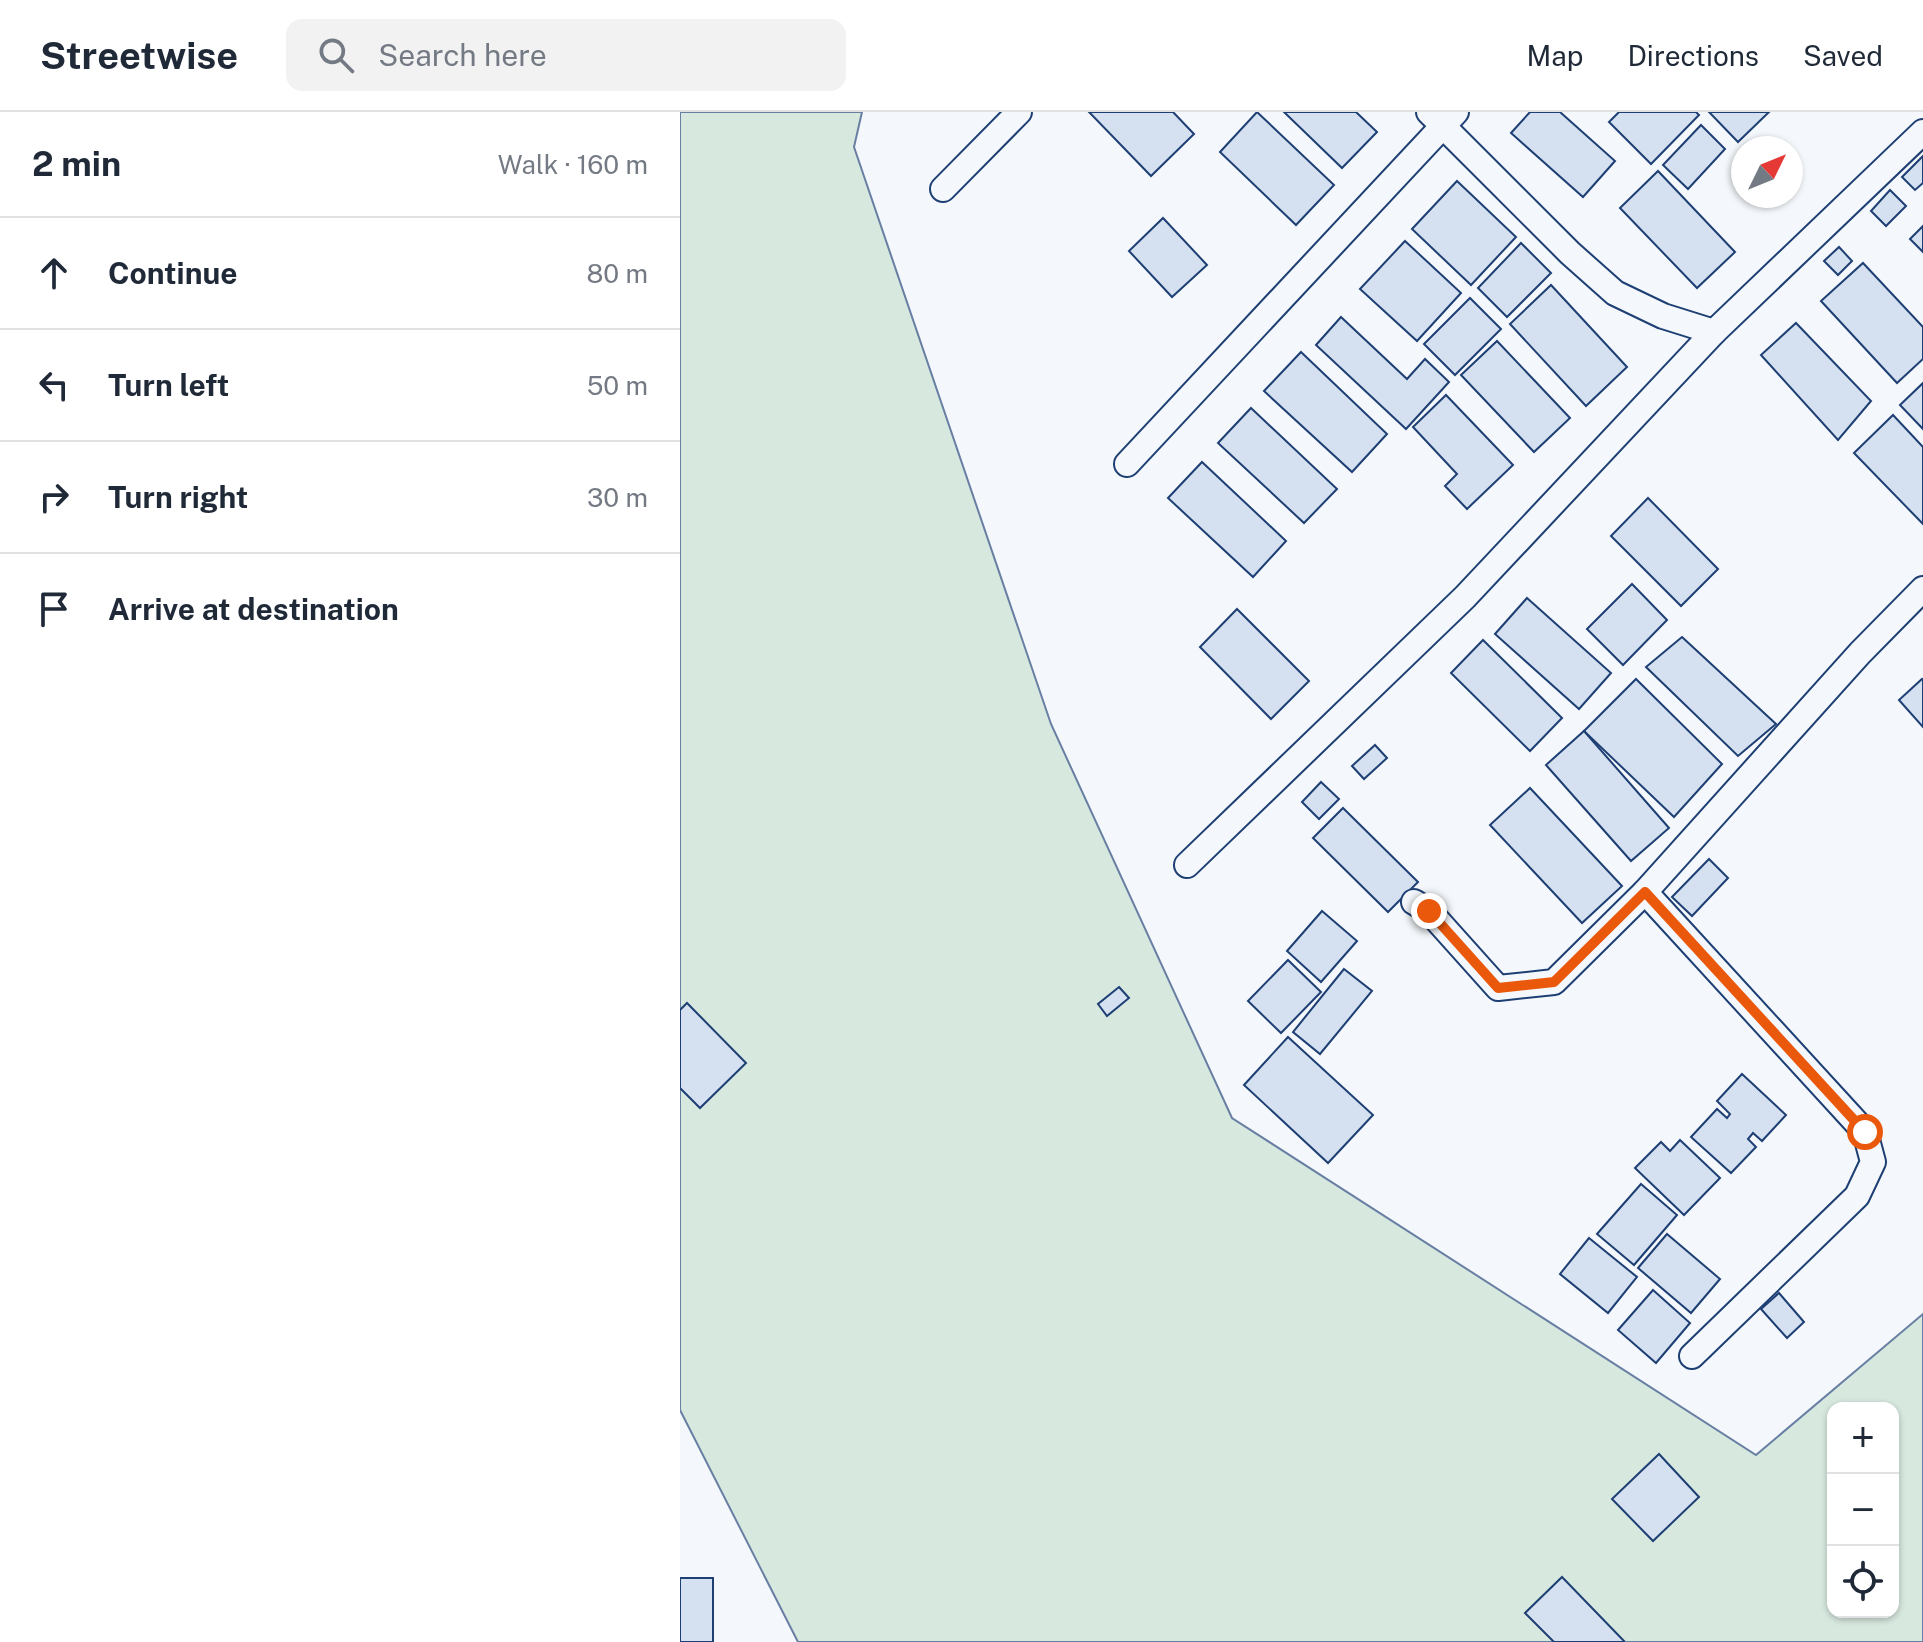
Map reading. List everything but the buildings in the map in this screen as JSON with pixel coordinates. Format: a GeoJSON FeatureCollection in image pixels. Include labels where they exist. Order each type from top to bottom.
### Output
{"type":"FeatureCollection","features":[{"type":"Feature","properties":{"kind":"street"},"geometry":{"type":"LineString","coordinates":[[943,189],[1019,112]]}},
{"type":"Feature","properties":{"kind":"street"},"geometry":{"type":"LineString","coordinates":[[1127,464],[1443,117],[1570,253],[1615,293],[1663,316],[1714,332]]}},
{"type":"Feature","properties":{"kind":"street"},"geometry":{"type":"LineString","coordinates":[[1187,865],[1465,597],[1714,332],[1923,132]]}},
{"type":"Feature","properties":{"kind":"street"},"geometry":{"type":"LineString","coordinates":[[1414,902],[1429,911],[1498,988],[1554,982],[1645,892],[1860,653],[1923,589]]}},
{"type":"Feature","properties":{"kind":"street"},"geometry":{"type":"LineString","coordinates":[[1645,892],[1865,1132],[1873,1162],[1857,1196],[1692,1356]]}},
{"type":"Feature","properties":{"kind":"shaded area"},"geometry":{"type":"Polygon","coordinates":[[[680,112],[862,112],[854,147],[1051,724],[1232,1118],[1756,1455],[1923,1314],[1923,1642],[798,1642],[680,1410],[680,112]]]}},
{"type":"Feature","properties":{"kind":"route"},"geometry":{"type":"LineString","coordinates":[[1429,911],[1498,988],[1554,982],[1645,892],[1865,1132]]}}]}
